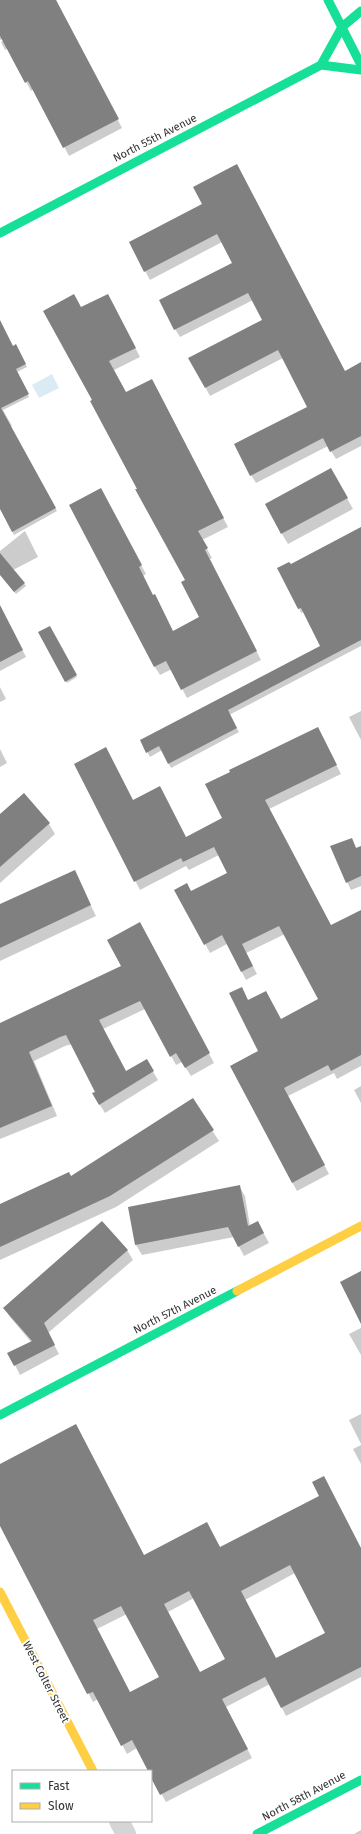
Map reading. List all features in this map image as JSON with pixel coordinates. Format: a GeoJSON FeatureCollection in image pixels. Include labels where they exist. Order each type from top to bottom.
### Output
{"type":"FeatureCollection","features":[{"type":"Feature","properties":{"kind":"street"},"geometry":{"type":"LineString","coordinates":[[328,0],[361,65]]}},
{"type":"Feature","properties":{"kind":"street"},"geometry":{"type":"LineString","coordinates":[[361,11],[342,27],[321,65],[361,70]]}},
{"type":"Feature","properties":{"kind":"street","name":"North 55th Avenue"},"geometry":{"type":"LineString","coordinates":[[0,233],[321,65]]}},
{"type":"Feature","properties":{"kind":"street","name":"North 57th Avenue"},"geometry":{"type":"LineString","coordinates":[[0,1415],[361,1226]]}},
{"type":"Feature","properties":{"kind":"street","name":"West Colter Street"},"geometry":{"type":"LineString","coordinates":[[0,1592],[92,1770]]}},
{"type":"Feature","properties":{"kind":"street","name":"North 58th Avenue"},"geometry":{"type":"LineString","coordinates":[[257,1834],[361,1780]]}},
{"type":"Feature","properties":{"kind":"street"},"geometry":{"type":"LineString","coordinates":[[120,1822],[126,1834]]}},
{"type":"Feature","properties":{"kind":"shaded area"},"geometry":{"type":"Polygon","coordinates":[[[52,374],[59,388],[39,398],[32,385],[52,374]]]}},
{"type":"Feature","properties":{"kind":"building"},"geometry":{"type":"Polygon","coordinates":[[[0,0],[56,0],[119,119],[63,148],[28,81],[25,83],[0,36],[0,0]]]}},
{"type":"Feature","properties":{"kind":"building"},"geometry":{"type":"Polygon","coordinates":[[[237,164],[345,371],[361,362],[361,436],[330,452],[323,438],[250,476],[234,444],[307,407],[278,350],[205,388],[188,358],[262,320],[248,293],[174,330],[159,300],[232,263],[217,234],[144,272],[129,242],[202,204],[193,187],[237,164]]]}},
{"type":"Feature","properties":{"kind":"building"},"geometry":{"type":"Polygon","coordinates":[[[74,294],[81,307],[108,294],[136,348],[109,361],[126,392],[152,379],[224,518],[198,531],[208,548],[205,550],[257,651],[181,690],[166,661],[154,667],[69,505],[101,488],[142,565],[139,567],[153,595],[155,594],[173,631],[199,617],[181,582],[185,580],[135,489],[137,489],[90,401],[92,400],[43,311],[74,294]]]}},
{"type":"Feature","properties":{"kind":"building"},"geometry":{"type":"Polygon","coordinates":[[[0,320],[13,346],[16,344],[26,364],[16,369],[29,394],[1,408],[56,508],[12,532],[0,509],[0,320]]]}},
{"type":"Feature","properties":{"kind":"building"},"geometry":{"type":"Polygon","coordinates":[[[331,468],[348,498],[281,534],[265,504],[331,468]]]}},
{"type":"Feature","properties":{"kind":"building"},"geometry":{"type":"Polygon","coordinates":[[[361,527],[361,640],[228,710],[237,728],[168,764],[159,746],[146,753],[140,740],[320,646],[301,608],[298,609],[277,568],[289,562],[291,564],[361,527]]]}},
{"type":"Feature","properties":{"kind":"building"},"geometry":{"type":"Polygon","coordinates":[[[0,553],[25,583],[14,592],[0,575],[0,553]]]}},
{"type":"Feature","properties":{"kind":"building"},"geometry":{"type":"Polygon","coordinates":[[[0,605],[23,650],[0,662],[0,605]]]}},
{"type":"Feature","properties":{"kind":"building"},"geometry":{"type":"Polygon","coordinates":[[[50,626],[77,675],[65,682],[38,632],[50,626]]]}},
{"type":"Feature","properties":{"kind":"building"},"geometry":{"type":"Polygon","coordinates":[[[318,727],[337,765],[265,800],[331,925],[361,910],[361,1055],[331,1071],[328,1065],[284,1088],[325,1165],[292,1183],[230,1066],[258,1051],[229,993],[242,987],[248,1000],[266,991],[281,1019],[318,999],[279,926],[242,944],[253,966],[241,972],[222,935],[204,945],[174,890],[187,883],[191,891],[227,873],[214,847],[183,862],[181,858],[134,882],[74,764],[106,747],[133,800],[160,786],[186,837],[222,818],[205,784],[230,772],[229,770],[318,727]]]}},
{"type":"Feature","properties":{"kind":"building"},"geometry":{"type":"Polygon","coordinates":[[[24,793],[50,823],[0,867],[0,814],[24,793]]]}},
{"type":"Feature","properties":{"kind":"building"},"geometry":{"type":"Polygon","coordinates":[[[352,838],[356,848],[361,846],[361,876],[346,883],[330,846],[352,838]]]}},
{"type":"Feature","properties":{"kind":"building"},"geometry":{"type":"Polygon","coordinates":[[[75,870],[91,905],[0,948],[0,904],[75,870]]]}},
{"type":"Feature","properties":{"kind":"building"},"geometry":{"type":"Polygon","coordinates":[[[140,922],[210,1053],[185,1068],[176,1053],[170,1057],[140,1001],[99,1020],[126,1071],[147,1059],[154,1071],[99,1105],[92,1093],[95,1092],[66,1035],[60,1037],[29,1052],[52,1106],[0,1128],[0,1023],[121,966],[107,940],[140,922]]]}},
{"type":"Feature","properties":{"kind":"building"},"geometry":{"type":"Polygon","coordinates":[[[193,1098],[214,1130],[110,1196],[0,1247],[0,1204],[69,1172],[71,1176],[193,1098]]]}},
{"type":"Feature","properties":{"kind":"building"},"geometry":{"type":"Polygon","coordinates":[[[240,1185],[248,1226],[258,1221],[264,1233],[238,1247],[228,1227],[135,1245],[128,1207],[240,1185]]]}},
{"type":"Feature","properties":{"kind":"building"},"geometry":{"type":"Polygon","coordinates":[[[102,1221],[128,1250],[44,1323],[55,1345],[14,1366],[7,1353],[32,1341],[3,1308],[102,1221]]]}},
{"type":"Feature","properties":{"kind":"building"},"geometry":{"type":"Polygon","coordinates":[[[361,1271],[361,1324],[340,1282],[361,1271]]]}},
{"type":"Feature","properties":{"kind":"building"},"geometry":{"type":"Polygon","coordinates":[[[76,1424],[144,1555],[207,1522],[220,1547],[319,1496],[312,1482],[324,1476],[361,1548],[361,1667],[281,1708],[265,1677],[222,1699],[248,1749],[160,1795],[152,1780],[152,1770],[147,1770],[132,1740],[121,1746],[93,1692],[87,1694],[0,1526],[0,1464],[76,1424]],[[290,1565],[241,1591],[276,1658],[325,1633],[290,1565]],[[189,1591],[164,1604],[200,1672],[225,1659],[189,1591]],[[121,1606],[93,1620],[130,1692],[159,1677],[121,1606]]]}},
{"type":"Feature","properties":{"kind":"traffic: fast"},"geometry":{"type":"LineString","coordinates":[[328,0],[361,65]]}},
{"type":"Feature","properties":{"kind":"traffic: fast"},"geometry":{"type":"LineString","coordinates":[[0,233],[321,65],[342,27],[361,11]]}},
{"type":"Feature","properties":{"kind":"traffic: fast"},"geometry":{"type":"LineString","coordinates":[[321,65],[361,70]]}},
{"type":"Feature","properties":{"kind":"traffic: fast"},"geometry":{"type":"LineString","coordinates":[[0,1415],[237,1291]]}},
{"type":"Feature","properties":{"kind":"traffic: fast"},"geometry":{"type":"LineString","coordinates":[[257,1834],[361,1780]]}},
{"type":"Feature","properties":{"kind":"traffic: slow"},"geometry":{"type":"LineString","coordinates":[[237,1291],[361,1226]]}},
{"type":"Feature","properties":{"kind":"traffic: slow"},"geometry":{"type":"LineString","coordinates":[[0,1592],[92,1770]]}}]}
